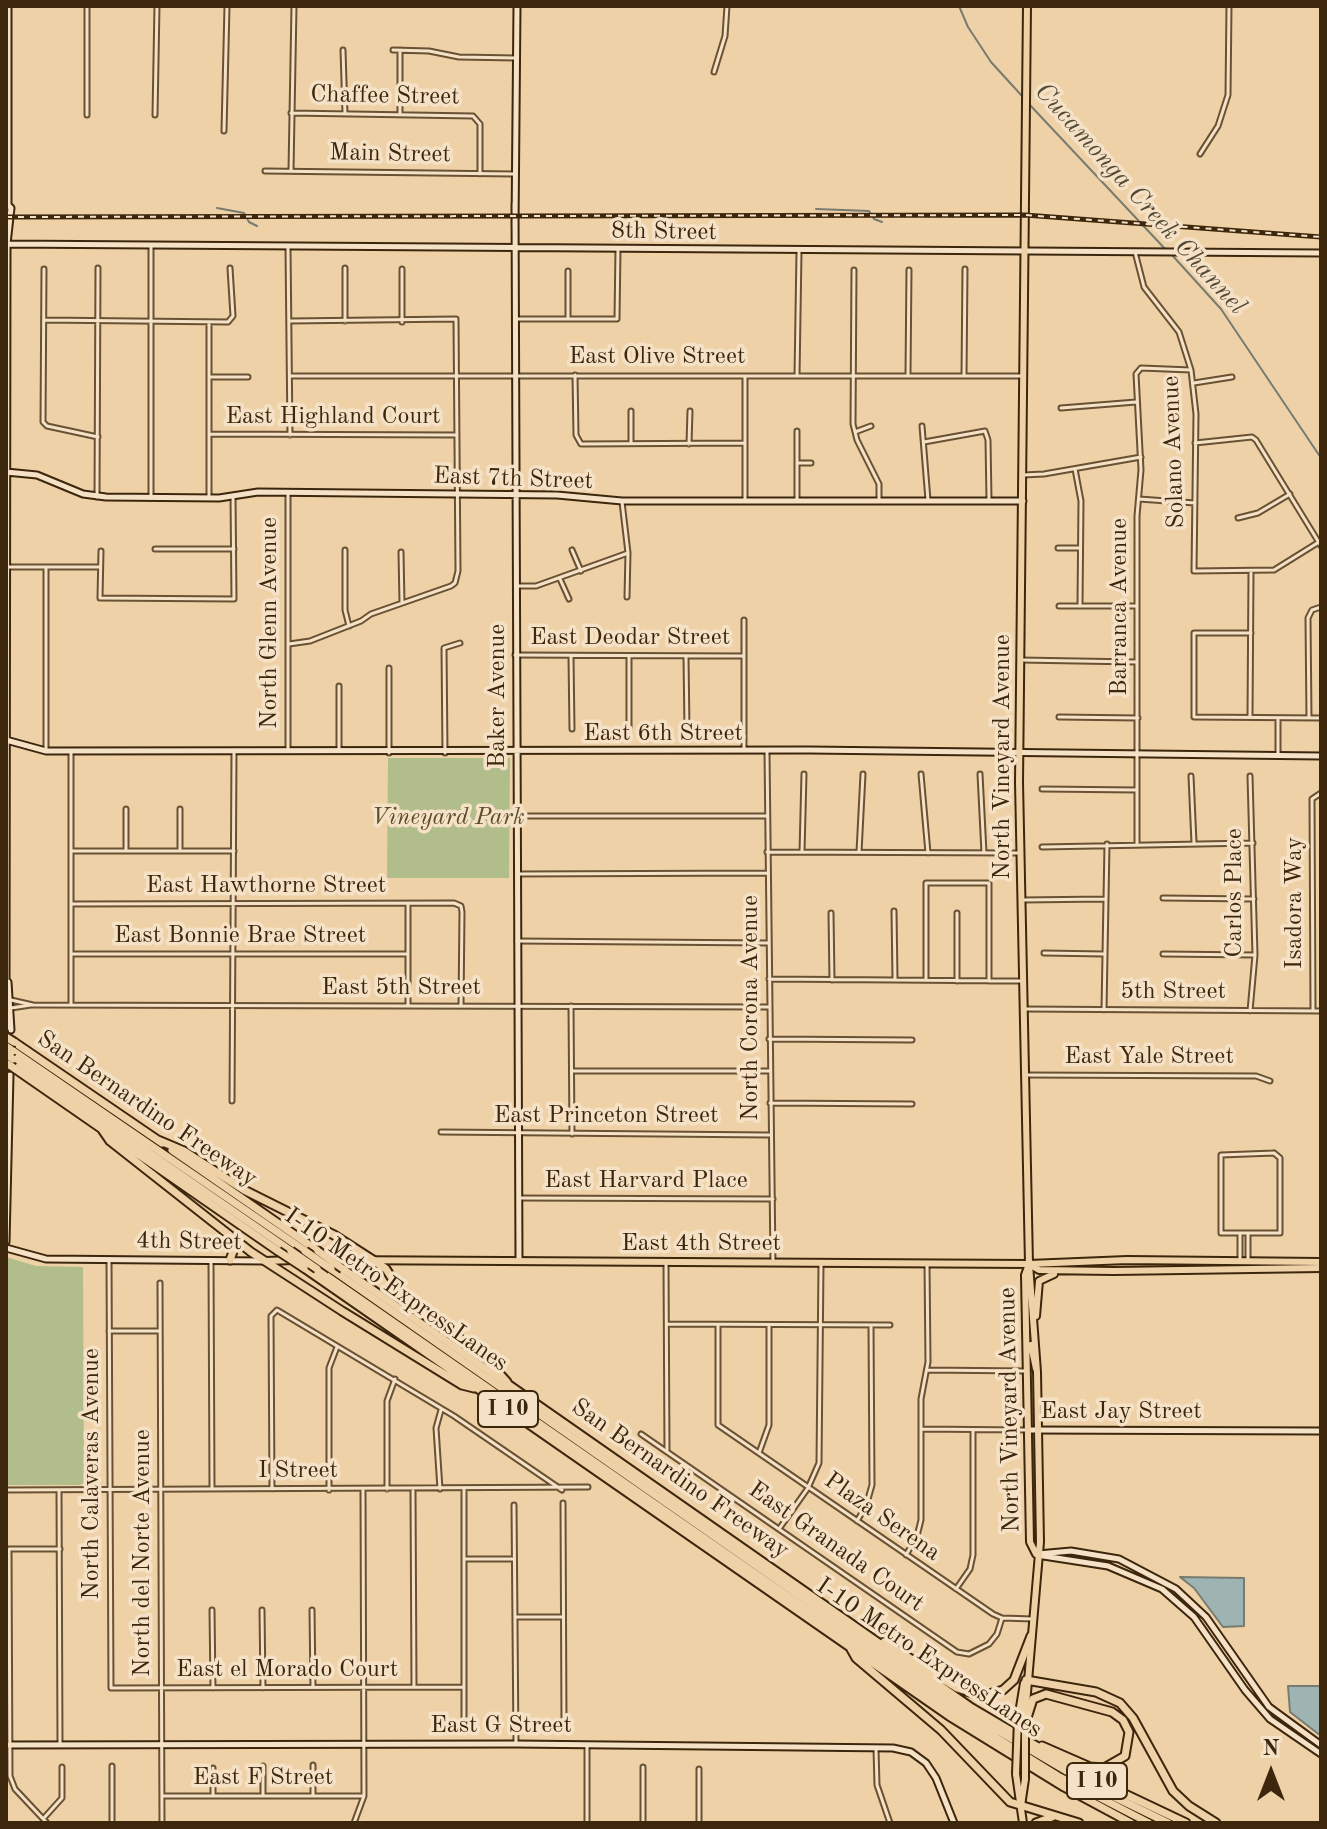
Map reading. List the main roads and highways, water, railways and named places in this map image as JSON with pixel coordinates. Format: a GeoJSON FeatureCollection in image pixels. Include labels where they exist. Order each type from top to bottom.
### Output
{"type":"FeatureCollection","features":[{"type":"Feature","properties":{"kind":"highway","name":"San Bernardino Freeway"},"geometry":{"type":"LineString","coordinates":[[9,1048],[101,1128],[849,1647],[1007,1753],[1131,1823]]}},
{"type":"Feature","properties":{"kind":"highway","name":"San Bernardino Freeway"},"geometry":{"type":"LineString","coordinates":[[9,1048],[158,1140],[1011,1733],[1089,1777],[1186,1823]]}},
{"type":"Feature","properties":{"kind":"highway","name":"I-10 Metro ExpressLanes"},"geometry":{"type":"LineString","coordinates":[[9,1048],[291,1251],[968,1721],[1058,1776],[1149,1823]]}},
{"type":"Feature","properties":{"kind":"highway","name":"I-10 Metro ExpressLanes"},"geometry":{"type":"LineString","coordinates":[[9,1048],[963,1710],[1090,1785],[1168,1823]]}},
{"type":"Feature","properties":{"kind":"highway"},"geometry":{"type":"LineString","coordinates":[[101,1128],[110,1141],[265,1261],[462,1385],[481,1390]]}},
{"type":"Feature","properties":{"kind":"highway"},"geometry":{"type":"LineString","coordinates":[[158,1140],[184,1151],[236,1185],[334,1235],[386,1269],[398,1288],[500,1371],[510,1386]]}},
{"type":"Feature","properties":{"kind":"highway"},"geometry":{"type":"LineString","coordinates":[[219,1226],[234,1242],[230,1260]]}},
{"type":"Feature","properties":{"kind":"highway"},"geometry":{"type":"LineString","coordinates":[[867,1634],[890,1644],[957,1688],[982,1696],[1003,1690],[1014,1680],[1031,1636]]}},
{"type":"Feature","properties":{"kind":"highway"},"geometry":{"type":"LineString","coordinates":[[849,1647],[856,1658],[941,1730],[1003,1796],[1021,1806],[1079,1823]]}},
{"type":"Feature","properties":{"kind":"highway"},"geometry":{"type":"LineString","coordinates":[[1026,1680],[1096,1692],[1120,1703],[1133,1718],[1173,1791],[1189,1806],[1216,1823]]}},
{"type":"Feature","properties":{"kind":"highway"},"geometry":{"type":"LineString","coordinates":[[1011,1733],[1096,1769],[1118,1763],[1129,1745],[1127,1727],[1118,1715],[1051,1695],[1034,1697],[1021,1722]]}},
{"type":"Feature","properties":{"kind":"highway"},"geometry":{"type":"LineString","coordinates":[[1036,1823],[1045,1818],[1066,1819]]}},
{"type":"Feature","properties":{"kind":"main road","name":"North Vineyard Avenue"},"geometry":{"type":"LineString","coordinates":[[1021,1806],[1025,1779],[1020,1692],[1026,1680],[1036,1554],[1040,1542],[1037,1372],[1029,1264],[1019,753],[1029,115],[1027,6]]}},
{"type":"Feature","properties":{"kind":"main road","name":"East 4th Street"},"geometry":{"type":"LineString","coordinates":[[373,1260],[927,1264],[1135,1260],[1321,1262]]}},
{"type":"Feature","properties":{"kind":"main road","name":"4th Street"},"geometry":{"type":"LineString","coordinates":[[265,1261],[373,1260]]}},
{"type":"Feature","properties":{"kind":"main road","name":"North Vineyard Avenue"},"geometry":{"type":"LineString","coordinates":[[1029,1264],[1025,1275],[1030,1542],[1036,1554]]}},
{"type":"Feature","properties":{"kind":"main road","name":"East 4th Street"},"geometry":{"type":"LineString","coordinates":[[1029,1264],[1039,1270],[1321,1268]]}},
{"type":"Feature","properties":{"kind":"main road"},"geometry":{"type":"LineString","coordinates":[[1034,1319],[1043,1277],[1114,1271]]}},
{"type":"Feature","properties":{"kind":"main road"},"geometry":{"type":"LineString","coordinates":[[1026,1330],[1037,1372]]}},
{"type":"Feature","properties":{"kind":"main road","name":"North Vineyard Avenue"},"geometry":{"type":"LineString","coordinates":[[1021,1722],[1016,1774],[1023,1823]]}},
{"type":"Feature","properties":{"kind":"water"},"geometry":{"type":"Polygon","coordinates":[[[1180,1577],[1244,1578],[1244,1626],[1223,1627],[1194,1588],[1180,1577]]]}},
{"type":"Feature","properties":{"kind":"water"},"geometry":{"type":"Polygon","coordinates":[[[1288,1686],[1321,1686],[1321,1736],[1290,1712],[1288,1686]]]}},
{"type":"Feature","properties":{"kind":"waterway","name":"Cucamonga Creek Channel"},"geometry":{"type":"LineString","coordinates":[[959,6],[968,27],[991,62],[1022,96]]}},
{"type":"Feature","properties":{"kind":"waterway","name":"Cucamonga Creek Channel"},"geometry":{"type":"LineString","coordinates":[[1029,104],[1167,251]]}},
{"type":"Feature","properties":{"kind":"waterway"},"geometry":{"type":"LineString","coordinates":[[217,208],[244,213],[249,222],[257,226]]}},
{"type":"Feature","properties":{"kind":"waterway"},"geometry":{"type":"LineString","coordinates":[[816,209],[869,211],[874,219],[882,222]]}},
{"type":"Feature","properties":{"kind":"waterway","name":"Cucamonga Creek Channel"},"geometry":{"type":"LineString","coordinates":[[1172,255],[1221,309],[1321,458]]}},
{"type":"Feature","properties":{"kind":"railway"},"geometry":{"type":"LineString","coordinates":[[6,217],[1025,215],[1321,237]]}},
{"type":"Feature","properties":{"kind":"park label","name":"Vineyard Park"},"geometry":{"type":"Point","coordinates":[448,818]}}]}
